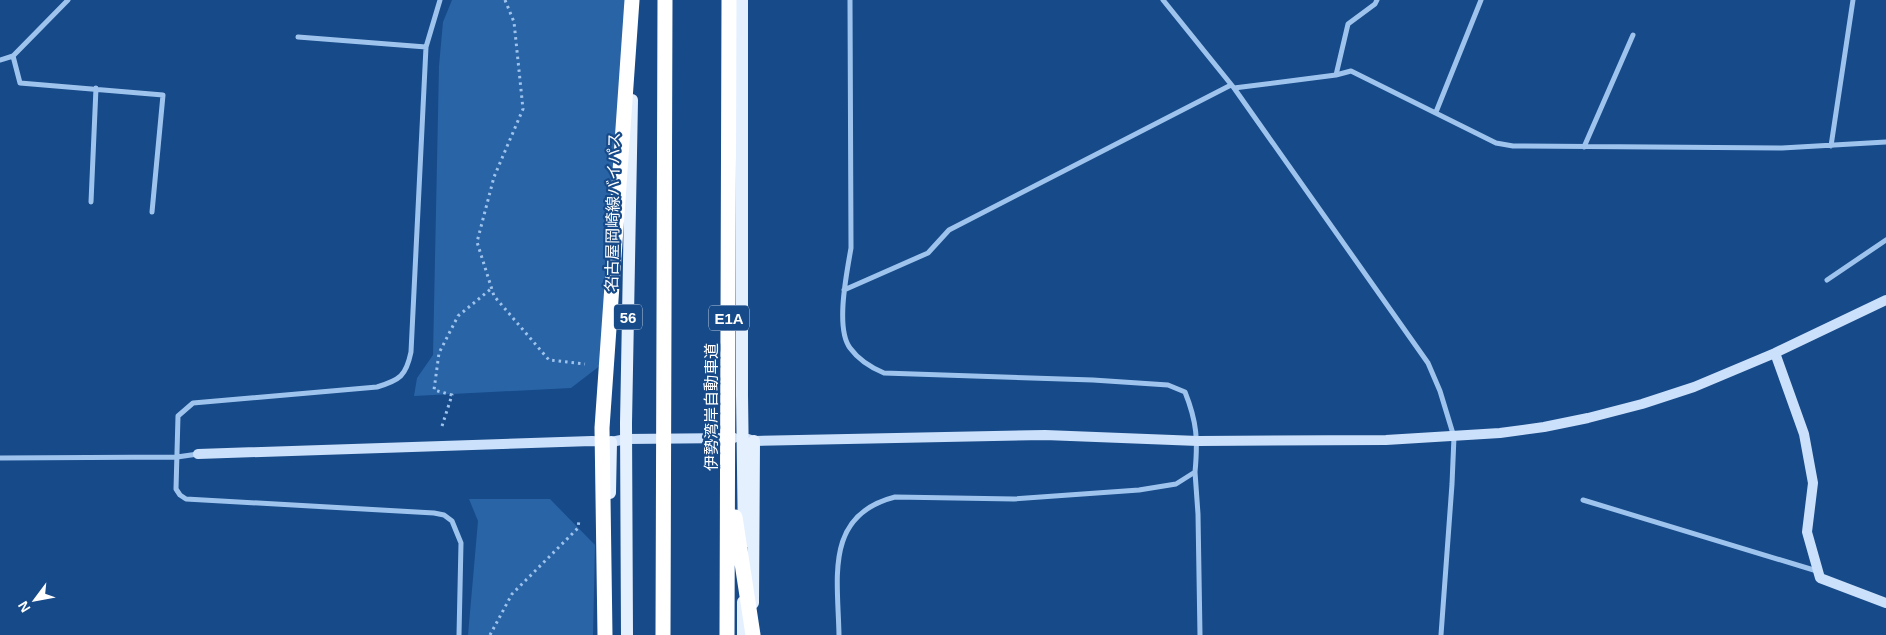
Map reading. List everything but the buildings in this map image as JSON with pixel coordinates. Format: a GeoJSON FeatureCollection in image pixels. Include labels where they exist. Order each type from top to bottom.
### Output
{"type":"FeatureCollection","features":[{"type":"Feature","properties":{"kind":"highway"},"geometry":{"type":"LineString","coordinates":[[606,635],[602,428],[633,0]]}},
{"type":"Feature","properties":{"kind":"highway"},"geometry":{"type":"LineString","coordinates":[[663,635],[665,0]]}},
{"type":"Feature","properties":{"kind":"highway","name":"伊勢湾岸自動車道"},"geometry":{"type":"LineString","coordinates":[[727,635],[729,0]]}},
{"type":"Feature","properties":{"kind":"highway"},"geometry":{"type":"LineString","coordinates":[[728,474],[753,635]]}},
{"type":"Feature","properties":{"kind":"main road","name":"名古屋岡崎線バイパス"},"geometry":{"type":"LineString","coordinates":[[627,635],[626,439],[633,0]]}},
{"type":"Feature","properties":{"kind":"main road"},"geometry":{"type":"LineString","coordinates":[[742,0],[742,396],[749,440],[753,635]]}},
{"type":"Feature","properties":{"kind":"main road"},"geometry":{"type":"LineString","coordinates":[[743,635],[749,440]]}},
{"type":"Feature","properties":{"kind":"main road"},"geometry":{"type":"LineString","coordinates":[[606,635],[611,442]]}},
{"type":"Feature","properties":{"kind":"street"},"geometry":{"type":"LineString","coordinates":[[0,60],[13,56],[68,0]]}},
{"type":"Feature","properties":{"kind":"street"},"geometry":{"type":"LineString","coordinates":[[440,0],[426,47],[411,352],[408,366],[402,376],[392,383],[377,388],[193,403],[178,416],[176,489],[186,499],[424,512],[444,515],[452,522],[461,543],[459,635]]}},
{"type":"Feature","properties":{"kind":"street"},"geometry":{"type":"LineString","coordinates":[[850,0],[851,248],[844,290],[843,330],[849,347],[873,368],[884,373],[1093,380],[1168,385],[1185,392],[1193,412],[1198,441],[1195,472],[1198,514],[1200,635]]}},
{"type":"Feature","properties":{"kind":"street"},"geometry":{"type":"LineString","coordinates":[[1163,0],[1232,87],[1428,363],[1440,391],[1454,437],[1441,635]]}},
{"type":"Feature","properties":{"kind":"street"},"geometry":{"type":"LineString","coordinates":[[1336,75],[1348,24],[1375,4],[1377,0]]}},
{"type":"Feature","properties":{"kind":"street"},"geometry":{"type":"LineString","coordinates":[[1436,112],[1481,0]]}},
{"type":"Feature","properties":{"kind":"street"},"geometry":{"type":"LineString","coordinates":[[1831,146],[1853,0]]}},
{"type":"Feature","properties":{"kind":"street"},"geometry":{"type":"LineString","coordinates":[[1584,147],[1633,35]]}},
{"type":"Feature","properties":{"kind":"street"},"geometry":{"type":"LineString","coordinates":[[298,37],[426,47]]}},
{"type":"Feature","properties":{"kind":"street"},"geometry":{"type":"LineString","coordinates":[[13,56],[20,83],[163,95],[152,212]]}},
{"type":"Feature","properties":{"kind":"street"},"geometry":{"type":"LineString","coordinates":[[844,290],[928,253],[949,230],[1232,87],[1336,75],[1351,71],[1496,143],[1513,146],[1782,148],[1886,142]]}},
{"type":"Feature","properties":{"kind":"street"},"geometry":{"type":"LineString","coordinates":[[92,202],[96,88]]}},
{"type":"Feature","properties":{"kind":"street"},"geometry":{"type":"LineString","coordinates":[[1827,280],[1886,240]]}},
{"type":"Feature","properties":{"kind":"street"},"geometry":{"type":"LineString","coordinates":[[0,458],[177,457],[198,454],[436,445],[611,442],[626,439],[749,440],[1045,435],[1198,441],[1386,440],[1454,437],[1544,428],[1642,404],[1694,387],[1775,353],[1886,300]]}},
{"type":"Feature","properties":{"kind":"street"},"geometry":{"type":"LineString","coordinates":[[1775,353],[1804,434],[1813,483],[1807,532],[1820,578],[1886,603]]}},
{"type":"Feature","properties":{"kind":"street"},"geometry":{"type":"LineString","coordinates":[[839,635],[838,560],[841,543],[852,521],[878,501],[895,497],[1014,498],[1139,490],[1176,484],[1195,472]]}},
{"type":"Feature","properties":{"kind":"street"},"geometry":{"type":"LineString","coordinates":[[1583,500],[1818,571]]}},
{"type":"Feature","properties":{"kind":"path"},"geometry":{"type":"LineString","coordinates":[[506,0],[514,22],[522,109],[494,177],[477,242],[494,296],[549,360],[592,365]]}},
{"type":"Feature","properties":{"kind":"path"},"geometry":{"type":"LineString","coordinates":[[436,445],[452,395],[434,390],[439,353],[458,316],[492,288]]}},
{"type":"Feature","properties":{"kind":"path"},"geometry":{"type":"LineString","coordinates":[[490,635],[512,594],[578,528],[580,518]]}},
{"type":"Feature","properties":{"kind":"shaded area"},"geometry":{"type":"Polygon","coordinates":[[[452,0],[632,0],[614,355],[571,388],[414,396],[417,378],[433,355],[439,66],[443,22],[452,0]]]}},
{"type":"Feature","properties":{"kind":"shaded area"},"geometry":{"type":"Polygon","coordinates":[[[469,499],[550,499],[595,545],[593,635],[468,635],[478,521],[469,499]]]}}]}
